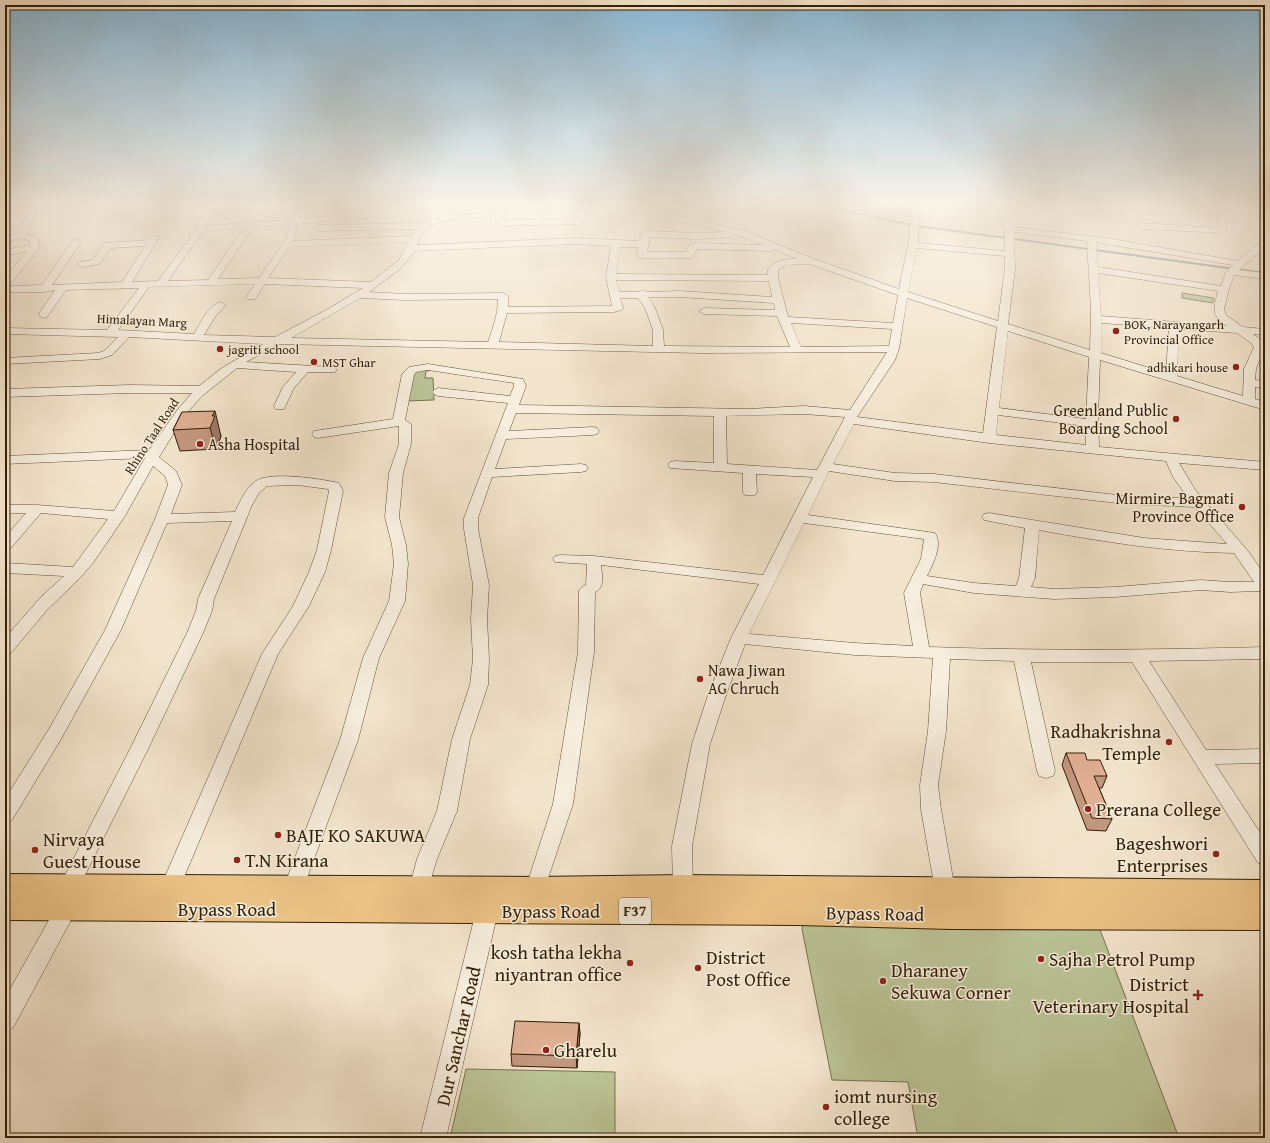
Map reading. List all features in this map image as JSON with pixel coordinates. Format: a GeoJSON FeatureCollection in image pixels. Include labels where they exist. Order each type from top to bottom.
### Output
{"type":"FeatureCollection","features":[{"type":"Feature","properties":{"kind":"highway","name":"Bypass Road"},"geometry":{"type":"LineString","coordinates":[[5,887],[66,897],[487,910],[798,912],[947,903],[1265,893]]}},
{"type":"Feature","properties":{"kind":"highway","name":"Bypass Road"},"geometry":{"type":"LineString","coordinates":[[5,907],[66,897],[170,888],[535,890],[683,888],[947,903],[1265,916]]}},
{"type":"Feature","properties":{"kind":"street"},"geometry":{"type":"LineString","coordinates":[[5,284],[24,260]]}},
{"type":"Feature","properties":{"kind":"street"},"geometry":{"type":"LineString","coordinates":[[44,288],[63,260]]}},
{"type":"Feature","properties":{"kind":"street"},"geometry":{"type":"LineString","coordinates":[[82,264],[96,262],[97,260]]}},
{"type":"Feature","properties":{"kind":"street"},"geometry":{"type":"LineString","coordinates":[[125,286],[141,260]]}},
{"type":"Feature","properties":{"kind":"street"},"geometry":{"type":"LineString","coordinates":[[161,284],[177,260]]}},
{"type":"Feature","properties":{"kind":"street"},"geometry":{"type":"LineString","coordinates":[[211,282],[226,260]]}},
{"type":"Feature","properties":{"kind":"street"},"geometry":{"type":"LineString","coordinates":[[251,297],[276,260]]}},
{"type":"Feature","properties":{"kind":"street","name":"Rhino Taal Road"},"geometry":{"type":"LineString","coordinates":[[5,649],[12,630],[77,572],[118,516],[181,412],[201,390],[235,365],[373,285],[395,269],[401,260]]}},
{"type":"Feature","properties":{"kind":"street"},"geometry":{"type":"LineString","coordinates":[[502,310],[614,310],[618,308],[611,277],[614,260]]}},
{"type":"Feature","properties":{"kind":"street"},"geometry":{"type":"LineString","coordinates":[[683,888],[682,846],[701,744],[717,696],[739,638],[823,470],[851,417],[889,360],[894,349],[909,260]]}},
{"type":"Feature","properties":{"kind":"street"},"geometry":{"type":"LineString","coordinates":[[989,439],[1002,326],[1008,295],[1010,260]]}},
{"type":"Feature","properties":{"kind":"street"},"geometry":{"type":"LineString","coordinates":[[1092,260],[1096,288],[1091,423],[1093,450]]}},
{"type":"Feature","properties":{"kind":"street"},"geometry":{"type":"LineString","coordinates":[[1186,260],[1236,268],[1265,276]]}},
{"type":"Feature","properties":{"kind":"street"},"geometry":{"type":"LineString","coordinates":[[1246,260],[1236,268],[1224,289],[1219,308],[1221,316],[1229,324],[1256,341],[1259,347],[1250,369],[1249,401]]}},
{"type":"Feature","properties":{"kind":"street"},"geometry":{"type":"LineString","coordinates":[[797,350],[782,316],[773,269],[776,265],[811,261],[904,294],[1002,326],[1265,406]]}},
{"type":"Feature","properties":{"kind":"street"},"geometry":{"type":"LineString","coordinates":[[1093,270],[1224,289]]}},
{"type":"Feature","properties":{"kind":"street"},"geometry":{"type":"LineString","coordinates":[[611,277],[774,278]]}},
{"type":"Feature","properties":{"kind":"street"},"geometry":{"type":"LineString","coordinates":[[5,290],[261,281],[373,285]]}},
{"type":"Feature","properties":{"kind":"street"},"geometry":{"type":"LineString","coordinates":[[111,332],[146,285]]}},
{"type":"Feature","properties":{"kind":"street"},"geometry":{"type":"LineString","coordinates":[[43,315],[62,288]]}},
{"type":"Feature","properties":{"kind":"street"},"geometry":{"type":"LineString","coordinates":[[615,295],[643,293],[679,294],[779,300]]}},
{"type":"Feature","properties":{"kind":"street"},"geometry":{"type":"LineString","coordinates":[[643,293],[643,299],[650,308],[658,330],[659,349]]}},
{"type":"Feature","properties":{"kind":"street"},"geometry":{"type":"LineString","coordinates":[[357,295],[405,297],[503,296],[499,327],[492,346]]}},
{"type":"Feature","properties":{"kind":"street"},"geometry":{"type":"LineString","coordinates":[[197,338],[211,315],[221,305]]}},
{"type":"Feature","properties":{"kind":"street"},"geometry":{"type":"LineString","coordinates":[[704,311],[898,326]]}},
{"type":"Feature","properties":{"kind":"street"},"geometry":{"type":"LineString","coordinates":[[1096,319],[1265,332]]}},
{"type":"Feature","properties":{"kind":"street"},"geometry":{"type":"LineString","coordinates":[[1170,377],[1174,325]]}},
{"type":"Feature","properties":{"kind":"street","name":"Himalayan Marg"},"geometry":{"type":"LineString","coordinates":[[5,331],[56,330],[276,341],[492,346],[659,349],[894,349]]}},
{"type":"Feature","properties":{"kind":"street"},"geometry":{"type":"LineString","coordinates":[[5,361],[100,356],[108,353],[127,333]]}},
{"type":"Feature","properties":{"kind":"street"},"geometry":{"type":"LineString","coordinates":[[235,365],[331,370]]}},
{"type":"Feature","properties":{"kind":"street"},"geometry":{"type":"LineString","coordinates":[[399,422],[408,374],[413,369],[418,367],[444,368],[519,381],[520,386],[471,518],[472,542],[481,585],[478,619],[481,659],[479,685],[461,739],[447,811],[427,859],[419,889]]}},
{"type":"Feature","properties":{"kind":"street"},"geometry":{"type":"LineString","coordinates":[[280,406],[289,387],[305,369]]}},
{"type":"Feature","properties":{"kind":"street"},"geometry":{"type":"LineString","coordinates":[[1249,383],[1265,384]]}},
{"type":"Feature","properties":{"kind":"street"},"geometry":{"type":"LineString","coordinates":[[5,393],[138,389],[201,390]]}},
{"type":"Feature","properties":{"kind":"street"},"geometry":{"type":"LineString","coordinates":[[438,392],[513,404],[720,413],[804,410],[989,439],[1170,459],[1265,466]]}},
{"type":"Feature","properties":{"kind":"street"},"geometry":{"type":"LineString","coordinates":[[992,411],[1091,423]]}},
{"type":"Feature","properties":{"kind":"street"},"geometry":{"type":"LineString","coordinates":[[720,413],[721,467]]}},
{"type":"Feature","properties":{"kind":"street"},"geometry":{"type":"LineString","coordinates":[[293,889],[349,740],[371,658],[397,601],[401,564],[399,545],[392,517],[396,473],[405,444],[406,433],[404,424],[399,422],[318,434]]}},
{"type":"Feature","properties":{"kind":"street"},"geometry":{"type":"LineString","coordinates":[[502,435],[593,431]]}},
{"type":"Feature","properties":{"kind":"street"},"geometry":{"type":"LineString","coordinates":[[5,460],[153,456],[171,474],[175,486],[113,630],[55,734],[5,815]]}},
{"type":"Feature","properties":{"kind":"street"},"geometry":{"type":"LineString","coordinates":[[1170,459],[1183,483],[1198,503],[1254,568],[1265,587]]}},
{"type":"Feature","properties":{"kind":"street"},"geometry":{"type":"LineString","coordinates":[[675,465],[749,469],[823,470],[895,477],[934,478],[1126,500],[1198,503]]}},
{"type":"Feature","properties":{"kind":"street"},"geometry":{"type":"LineString","coordinates":[[487,473],[581,468]]}},
{"type":"Feature","properties":{"kind":"street"},"geometry":{"type":"LineString","coordinates":[[749,469],[750,492]]}},
{"type":"Feature","properties":{"kind":"street"},"geometry":{"type":"LineString","coordinates":[[5,1020],[59,922],[66,897],[195,633],[204,612],[206,598],[251,494],[256,487],[265,482],[326,483],[334,486],[336,491],[324,550],[317,572],[301,606],[270,654],[170,888]]}},
{"type":"Feature","properties":{"kind":"street"},"geometry":{"type":"LineString","coordinates":[[5,509],[37,509],[118,516]]}},
{"type":"Feature","properties":{"kind":"street"},"geometry":{"type":"LineString","coordinates":[[5,546],[37,509]]}},
{"type":"Feature","properties":{"kind":"street"},"geometry":{"type":"LineString","coordinates":[[162,519],[241,516]]}},
{"type":"Feature","properties":{"kind":"street"},"geometry":{"type":"LineString","coordinates":[[989,517],[1172,546],[1208,549],[1238,549]]}},
{"type":"Feature","properties":{"kind":"street"},"geometry":{"type":"LineString","coordinates":[[800,518],[930,536],[931,539],[928,559],[912,593],[922,653]]}},
{"type":"Feature","properties":{"kind":"street"},"geometry":{"type":"LineString","coordinates":[[1022,592],[1027,578],[1033,524]]}},
{"type":"Feature","properties":{"kind":"street"},"geometry":{"type":"LineString","coordinates":[[560,559],[594,560],[768,580]]}},
{"type":"Feature","properties":{"kind":"street"},"geometry":{"type":"LineString","coordinates":[[535,890],[564,804],[586,652],[587,590],[594,587],[594,560]]}},
{"type":"Feature","properties":{"kind":"street"},"geometry":{"type":"LineString","coordinates":[[5,568],[77,572]]}},
{"type":"Feature","properties":{"kind":"street"},"geometry":{"type":"LineString","coordinates":[[918,579],[974,588],[1075,594],[1201,585],[1265,587]]}},
{"type":"Feature","properties":{"kind":"street"},"geometry":{"type":"LineString","coordinates":[[739,638],[855,649],[922,653],[1021,656],[1263,656]]}},
{"type":"Feature","properties":{"kind":"street"},"geometry":{"type":"LineString","coordinates":[[942,653],[937,731],[929,785],[931,809],[947,903]]}},
{"type":"Feature","properties":{"kind":"street"},"geometry":{"type":"LineString","coordinates":[[1021,656],[1046,771]]}},
{"type":"Feature","properties":{"kind":"street"},"geometry":{"type":"LineString","coordinates":[[1137,656],[1265,857]]}},
{"type":"Feature","properties":{"kind":"street"},"geometry":{"type":"LineString","coordinates":[[1202,757],[1265,756]]}},
{"type":"Feature","properties":{"kind":"street","name":"Dur Sanchar Road"},"geometry":{"type":"LineString","coordinates":[[433,1138],[487,910]]}},
{"type":"Feature","properties":{"kind":"green space"},"geometry":{"type":"Polygon","coordinates":[[[1182,293],[1214,298],[1213,303],[1182,298],[1182,293]]]}},
{"type":"Feature","properties":{"kind":"green space"},"geometry":{"type":"Polygon","coordinates":[[[419,369],[436,370],[426,371],[425,378],[433,378],[434,400],[406,401],[415,371],[419,369]]]}},
{"type":"Feature","properties":{"kind":"green space"},"geometry":{"type":"Polygon","coordinates":[[[803,922],[1099,927],[1179,1138],[918,1138],[908,1082],[832,1080],[802,929],[803,922]]]}},
{"type":"Feature","properties":{"kind":"green space"},"geometry":{"type":"Polygon","coordinates":[[[466,1069],[615,1072],[615,1138],[450,1138],[466,1069]]]}},
{"type":"Feature","properties":{"kind":"building"},"geometry":{"type":"Polygon","coordinates":[[[215,411],[212,416],[215,416],[210,428],[173,430],[182,412],[215,411]]]}},
{"type":"Feature","properties":{"kind":"building"},"geometry":{"type":"Polygon","coordinates":[[[1066,753],[1085,753],[1087,760],[1100,760],[1107,776],[1094,776],[1112,819],[1092,818],[1066,753]]]}},
{"type":"Feature","properties":{"kind":"building","name":"Gharelu"},"geometry":{"type":"Polygon","coordinates":[[[515,1021],[579,1023],[576,1056],[511,1054],[515,1021]]]}},
{"type":"Feature","properties":{"kind":"waterway"},"geometry":{"type":"LineString","coordinates":[[1171,260],[1265,273]]}},
{"type":"Feature","properties":{"kind":"place","name":"BOK, Narayangarh Provincial Office"},"geometry":{"type":"Point","coordinates":[1116,331]}},
{"type":"Feature","properties":{"kind":"place","name":"jagriti school"},"geometry":{"type":"Point","coordinates":[220,349]}},
{"type":"Feature","properties":{"kind":"place","name":"MST Ghar"},"geometry":{"type":"Point","coordinates":[314,362]}},
{"type":"Feature","properties":{"kind":"place","name":"adhikari house"},"geometry":{"type":"Point","coordinates":[1236,367]}},
{"type":"Feature","properties":{"kind":"place","name":"Greenland Public Boarding School"},"geometry":{"type":"Point","coordinates":[1176,419]}},
{"type":"Feature","properties":{"kind":"place","name":"Asha Hospital"},"geometry":{"type":"Point","coordinates":[200,444]}},
{"type":"Feature","properties":{"kind":"place","name":"Mirmire, Bagmati Province Office"},"geometry":{"type":"Point","coordinates":[1242,507]}},
{"type":"Feature","properties":{"kind":"place","name":"Nawa Jiwan AG Chruch"},"geometry":{"type":"Point","coordinates":[700,679]}},
{"type":"Feature","properties":{"kind":"place","name":"Radhakrishna Temple"},"geometry":{"type":"Point","coordinates":[1169,742]}},
{"type":"Feature","properties":{"kind":"place","name":"Prerana College"},"geometry":{"type":"Point","coordinates":[1088,809]}},
{"type":"Feature","properties":{"kind":"place","name":"BAJE KO SAKUWA"},"geometry":{"type":"Point","coordinates":[278,835]}},
{"type":"Feature","properties":{"kind":"place","name":"Nirvaya Guest House"},"geometry":{"type":"Point","coordinates":[35,850]}},
{"type":"Feature","properties":{"kind":"place","name":"Bageshwori Enterprises"},"geometry":{"type":"Point","coordinates":[1216,854]}},
{"type":"Feature","properties":{"kind":"place","name":"T.N Kirana"},"geometry":{"type":"Point","coordinates":[237,860]}},
{"type":"Feature","properties":{"kind":"place","name":"Sajha Petrol Pump"},"geometry":{"type":"Point","coordinates":[1041,959]}},
{"type":"Feature","properties":{"kind":"place","name":"kosh tatha lekha niyantran office"},"geometry":{"type":"Point","coordinates":[630,963]}},
{"type":"Feature","properties":{"kind":"place","name":"District Post Office"},"geometry":{"type":"Point","coordinates":[698,968]}},
{"type":"Feature","properties":{"kind":"place","name":"Dharaney Sekuwa Corner"},"geometry":{"type":"Point","coordinates":[883,981]}},
{"type":"Feature","properties":{"kind":"place","name":"District Veterinary Hospital"},"geometry":{"type":"Point","coordinates":[1198,995]}},
{"type":"Feature","properties":{"kind":"place","name":"Gharelu"},"geometry":{"type":"Point","coordinates":[546,1050]}},
{"type":"Feature","properties":{"kind":"place","name":"iomt nursing college"},"geometry":{"type":"Point","coordinates":[826,1107]}}]}
